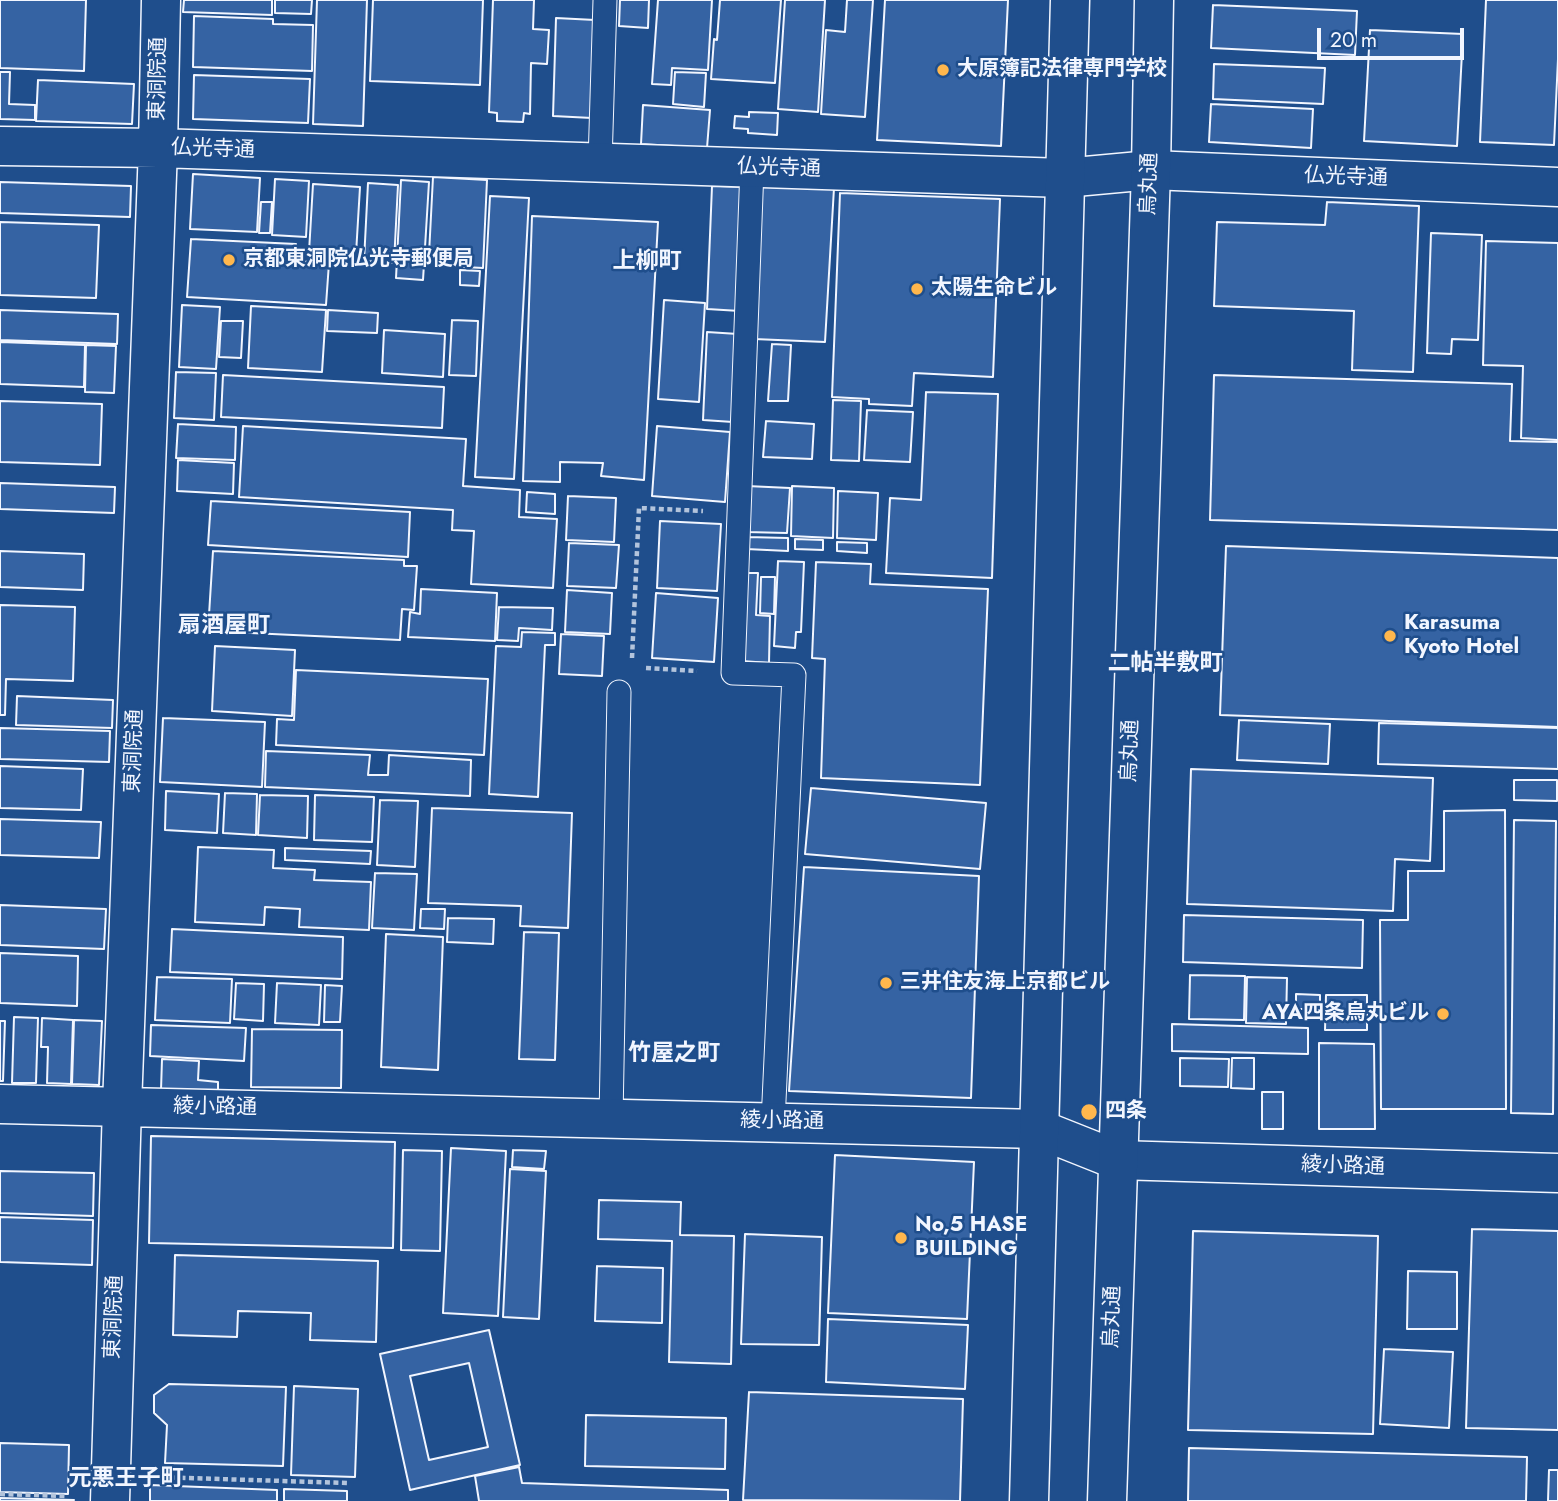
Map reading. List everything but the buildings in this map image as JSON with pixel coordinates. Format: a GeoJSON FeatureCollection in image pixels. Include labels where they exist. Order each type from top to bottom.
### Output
{"type":"FeatureCollection","features":[{"type":"Feature","properties":{"kind":"main road","name":"東洞院通"},"geometry":{"type":"LineString","coordinates":[[110,1491],[161,0]]}},
{"type":"Feature","properties":{"kind":"main road"},"geometry":{"type":"LineString","coordinates":[[1029,1501],[1070,0]]}},
{"type":"Feature","properties":{"kind":"main road","name":"烏丸通"},"geometry":{"type":"LineString","coordinates":[[1107,1501],[1151,170],[1154,0]]}},
{"type":"Feature","properties":{"kind":"main road","name":"仏光寺通"},"geometry":{"type":"LineString","coordinates":[[0,146],[158,148],[1064,178],[1151,170],[1558,187]]}},
{"type":"Feature","properties":{"kind":"main road","name":"綾小路通"},"geometry":{"type":"LineString","coordinates":[[0,1104],[1039,1129],[1117,1160],[1558,1173]]}},
{"type":"Feature","properties":{"kind":"lane"},"geometry":{"type":"LineString","coordinates":[[600,163],[605,0]]}},
{"type":"Feature","properties":{"kind":"lane"},"geometry":{"type":"LineString","coordinates":[[752,168],[733,673],[794,676],[773,1122]]}},
{"type":"Feature","properties":{"kind":"lane"},"geometry":{"type":"LineString","coordinates":[[611,1118],[620,692]]}},
{"type":"Feature","properties":{"kind":"path"},"geometry":{"type":"LineString","coordinates":[[632,667],[639,508],[739,513]]}},
{"type":"Feature","properties":{"kind":"path"},"geometry":{"type":"LineString","coordinates":[[644,667],[733,673]]}},
{"type":"Feature","properties":{"kind":"path"},"geometry":{"type":"LineString","coordinates":[[0,1494],[347,1483]]}},
{"type":"Feature","properties":{"kind":"place","name":"大原簿記法律専門学校"},"geometry":{"type":"Point","coordinates":[943,70]}},
{"type":"Feature","properties":{"kind":"place","name":"京都東洞院仏光寺郵便局"},"geometry":{"type":"Point","coordinates":[229,260]}},
{"type":"Feature","properties":{"kind":"place","name":"太陽生命ビル"},"geometry":{"type":"Point","coordinates":[917,289]}},
{"type":"Feature","properties":{"kind":"place","name":"Karasuma Kyoto Hotel"},"geometry":{"type":"Point","coordinates":[1390,636]}},
{"type":"Feature","properties":{"kind":"place","name":"三井住友海上京都ビル"},"geometry":{"type":"Point","coordinates":[886,983]}},
{"type":"Feature","properties":{"kind":"place","name":"AYA四条烏丸ビル"},"geometry":{"type":"Point","coordinates":[1443,1014]}},
{"type":"Feature","properties":{"kind":"place","name":"四条"},"geometry":{"type":"Point","coordinates":[1089,1112]}},
{"type":"Feature","properties":{"kind":"place","name":"No,5 HASE BUILDING"},"geometry":{"type":"Point","coordinates":[901,1238]}},
{"type":"Feature","properties":{"kind":"district","name":"上柳町"},"geometry":{"type":"Point","coordinates":[647,262]}},
{"type":"Feature","properties":{"kind":"district","name":"扇酒屋町"},"geometry":{"type":"Point","coordinates":[224,626]}},
{"type":"Feature","properties":{"kind":"district","name":"二帖半敷町"},"geometry":{"type":"Point","coordinates":[1165,664]}},
{"type":"Feature","properties":{"kind":"district","name":"竹屋之町"},"geometry":{"type":"Point","coordinates":[674,1054]}},
{"type":"Feature","properties":{"kind":"district","name":"元悪王子町"},"geometry":{"type":"Point","coordinates":[126,1479]}}]}
